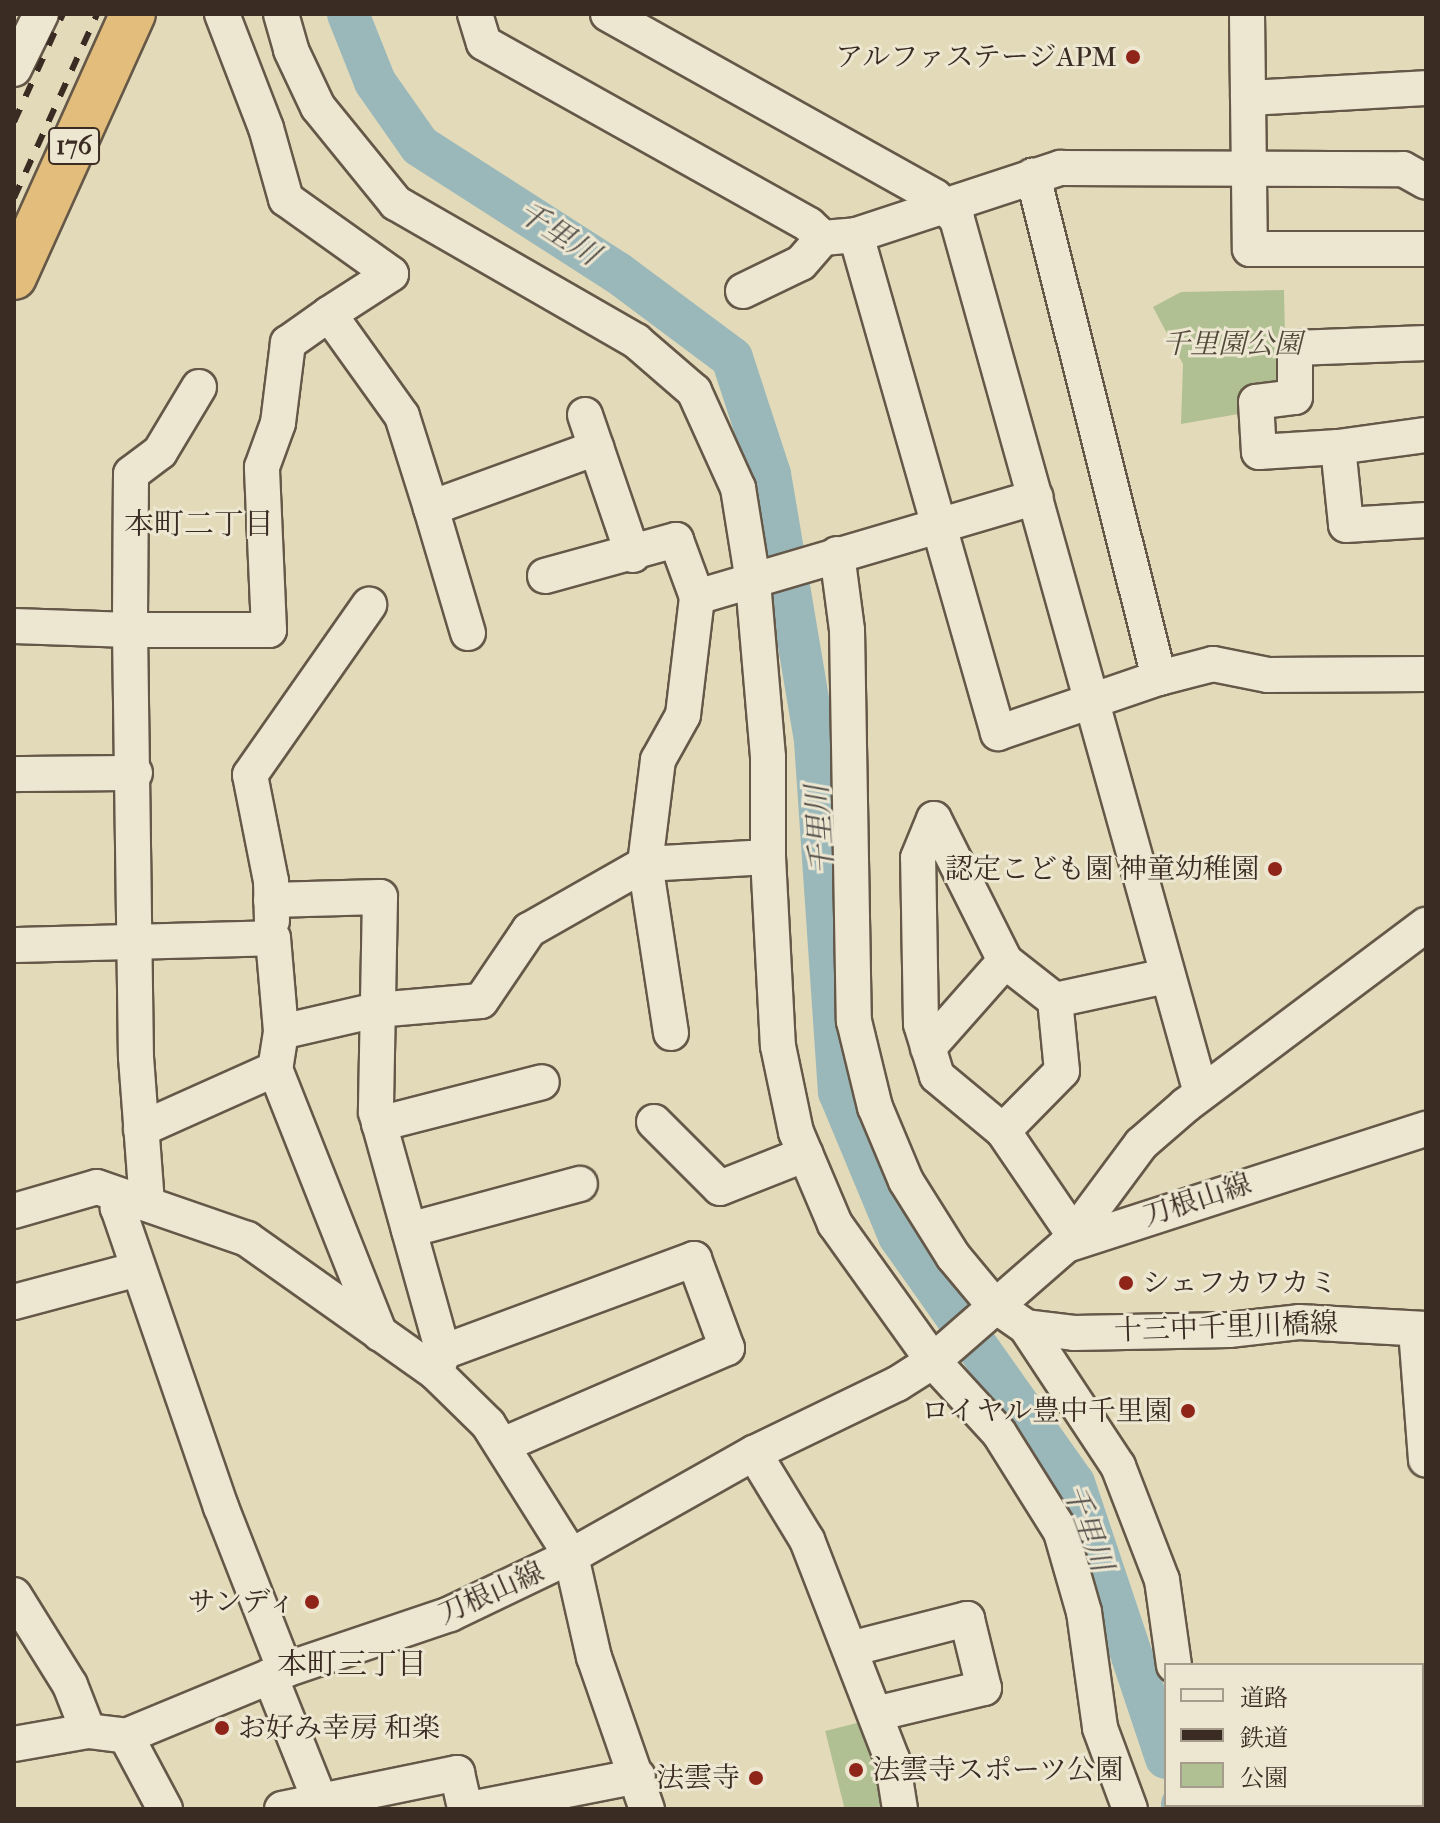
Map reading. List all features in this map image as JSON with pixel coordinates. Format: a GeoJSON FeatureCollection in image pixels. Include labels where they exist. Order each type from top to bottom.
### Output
{"type":"FeatureCollection","features":[{"type":"Feature","properties":{"kind":"highway","name":"176"},"geometry":{"type":"LineString","coordinates":[[14,277],[133,14]]}},
{"type":"Feature","properties":{"kind":"street"},"geometry":{"type":"LineString","coordinates":[[14,69],[41,14]]}},
{"type":"Feature","properties":{"kind":"street"},"geometry":{"type":"LineString","coordinates":[[14,626],[269,630],[262,467],[278,423],[288,343],[391,274],[286,199],[266,128],[222,14]]}},
{"type":"Feature","properties":{"kind":"street"},"geometry":{"type":"LineString","coordinates":[[281,14],[291,50],[318,107],[396,203],[636,341],[694,391],[738,488],[753,582],[768,757],[768,857],[778,1046],[806,1154],[835,1224],[935,1359],[999,1433],[1061,1532],[1084,1612],[1100,1728],[1130,1809]]}},
{"type":"Feature","properties":{"kind":"street"},"geometry":{"type":"LineString","coordinates":[[475,14],[484,43],[809,225],[839,236]]}},
{"type":"Feature","properties":{"kind":"street"},"geometry":{"type":"LineString","coordinates":[[608,14],[948,208],[957,219],[983,303],[1166,976],[1201,1093]]}},
{"type":"Feature","properties":{"kind":"street"},"geometry":{"type":"LineString","coordinates":[[1247,14],[1250,249],[1426,249]]}},
{"type":"Feature","properties":{"kind":"street"},"geometry":{"type":"LineString","coordinates":[[1248,98],[1426,88]]}},
{"type":"Feature","properties":{"kind":"street"},"geometry":{"type":"LineString","coordinates":[[743,291],[801,263],[839,236],[948,208],[1060,168],[1403,169],[1426,182]]}},
{"type":"Feature","properties":{"kind":"street"},"geometry":{"type":"LineString","coordinates":[[1033,176],[1159,678]]}},
{"type":"Feature","properties":{"kind":"street"},"geometry":{"type":"LineString","coordinates":[[839,236],[939,525],[998,733],[1159,678],[1213,664],[1268,675],[1426,674]]}},
{"type":"Feature","properties":{"kind":"street"},"geometry":{"type":"LineString","coordinates":[[329,314],[402,416],[468,633]]}},
{"type":"Feature","properties":{"kind":"street"},"geometry":{"type":"LineString","coordinates":[[1426,343],[1295,348],[1295,397],[1256,402],[1259,452],[1338,447],[1426,435]]}},
{"type":"Feature","properties":{"kind":"street"},"geometry":{"type":"LineString","coordinates":[[142,1202],[130,630],[131,474],[160,452],[199,387]]}},
{"type":"Feature","properties":{"kind":"street"},"geometry":{"type":"LineString","coordinates":[[585,415],[633,555]]}},
{"type":"Feature","properties":{"kind":"street"},"geometry":{"type":"LineString","coordinates":[[1338,447],[1346,525],[1426,520]]}},
{"type":"Feature","properties":{"kind":"street"},"geometry":{"type":"LineString","coordinates":[[431,508],[596,448]]}},
{"type":"Feature","properties":{"kind":"street"},"geometry":{"type":"LineString","coordinates":[[697,597],[1036,497]]}},
{"type":"Feature","properties":{"kind":"street"},"geometry":{"type":"LineString","coordinates":[[545,576],[633,555],[676,540],[697,597],[683,715],[658,760],[645,864],[671,1033]]}},
{"type":"Feature","properties":{"kind":"street"},"geometry":{"type":"LineString","coordinates":[[837,554],[847,630],[854,1021],[875,1107],[906,1181],[953,1256],[992,1307],[1026,1327],[1103,1440],[1132,1495],[1162,1580],[1174,1663]]}},
{"type":"Feature","properties":{"kind":"street"},"geometry":{"type":"LineString","coordinates":[[369,605],[250,775],[271,900],[281,1032],[275,1069],[380,1334]]}},
{"type":"Feature","properties":{"kind":"street"},"geometry":{"type":"LineString","coordinates":[[14,774],[135,773]]}},
{"type":"Feature","properties":{"kind":"street"},"geometry":{"type":"LineString","coordinates":[[1003,1131],[1062,1071],[1055,1000],[1005,961],[934,819],[918,858],[921,1024],[937,1076],[1003,1131],[1070,1240],[1141,1144],[1201,1093],[1426,925]]}},
{"type":"Feature","properties":{"kind":"street"},"geometry":{"type":"LineString","coordinates":[[281,1032],[376,1010],[481,1001],[529,930],[645,864],[768,857]]}},
{"type":"Feature","properties":{"kind":"street"},"geometry":{"type":"LineString","coordinates":[[271,900],[380,897],[376,1010],[379,1124],[409,1230],[439,1363],[503,1445],[571,1556],[594,1657],[647,1809]]}},
{"type":"Feature","properties":{"kind":"street"},"geometry":{"type":"LineString","coordinates":[[14,945],[273,938]]}},
{"type":"Feature","properties":{"kind":"street"},"geometry":{"type":"LineString","coordinates":[[928,1048],[1005,961]]}},
{"type":"Feature","properties":{"kind":"street"},"geometry":{"type":"LineString","coordinates":[[1055,1000],[1166,976]]}},
{"type":"Feature","properties":{"kind":"street"},"geometry":{"type":"LineString","coordinates":[[141,1129],[275,1069]]}},
{"type":"Feature","properties":{"kind":"street"},"geometry":{"type":"LineString","coordinates":[[379,1124],[542,1082]]}},
{"type":"Feature","properties":{"kind":"street"},"geometry":{"type":"LineString","coordinates":[[654,1122],[720,1188],[806,1154]]}},
{"type":"Feature","properties":{"kind":"street","name":"刀根山線"},"geometry":{"type":"LineString","coordinates":[[126,1736],[277,1673],[450,1614],[571,1556],[754,1453],[897,1384],[935,1359],[1070,1240],[1426,1129]]}},
{"type":"Feature","properties":{"kind":"street"},"geometry":{"type":"LineString","coordinates":[[409,1230],[580,1184]]}},
{"type":"Feature","properties":{"kind":"street"},"geometry":{"type":"LineString","coordinates":[[14,1211],[97,1187],[247,1239],[380,1334],[439,1363],[694,1259],[727,1348],[503,1445]]}},
{"type":"Feature","properties":{"kind":"street"},"geometry":{"type":"LineString","coordinates":[[142,1202],[118,1208],[320,1801]]}},
{"type":"Feature","properties":{"kind":"street"},"geometry":{"type":"LineString","coordinates":[[14,1302],[138,1269]]}},
{"type":"Feature","properties":{"kind":"street","name":"十三中千里川橋線"},"geometry":{"type":"LineString","coordinates":[[1026,1327],[1074,1333],[1229,1330],[1299,1322],[1421,1329]]}},
{"type":"Feature","properties":{"kind":"street"},"geometry":{"type":"LineString","coordinates":[[1421,1329],[1426,1460]]}},
{"type":"Feature","properties":{"kind":"street"},"geometry":{"type":"LineString","coordinates":[[754,1453],[807,1540],[892,1759],[900,1809]]}},
{"type":"Feature","properties":{"kind":"street"},"geometry":{"type":"LineString","coordinates":[[14,1595],[70,1685],[88,1731]]}},
{"type":"Feature","properties":{"kind":"street"},"geometry":{"type":"LineString","coordinates":[[850,1649],[967,1619],[984,1688],[875,1714]]}},
{"type":"Feature","properties":{"kind":"street"},"geometry":{"type":"LineString","coordinates":[[14,1744],[88,1731],[126,1736],[165,1809]]}},
{"type":"Feature","properties":{"kind":"street"},"geometry":{"type":"LineString","coordinates":[[282,1809],[457,1773],[467,1809],[638,1776]]}},
{"type":"Feature","properties":{"kind":"green space","name":"千里園公園"},"geometry":{"type":"Polygon","coordinates":[[[1284,290],[1286,385],[1244,413],[1181,424],[1183,364],[1153,307],[1181,292],[1284,290]]]}},
{"type":"Feature","properties":{"kind":"green space","name":"法雲寺スポーツ公園"},"geometry":{"type":"Polygon","coordinates":[[[865,1721],[887,1809],[845,1809],[825,1731],[865,1721]]]}},
{"type":"Feature","properties":{"kind":"waterway","name":"千里川"},"geometry":{"type":"LineString","coordinates":[[348,14],[375,82],[420,146],[618,273],[732,358],[770,474],[815,741],[839,1092],[899,1236],[1074,1483],[1164,1752]]}},
{"type":"Feature","properties":{"kind":"railway"},"geometry":{"type":"LineString","coordinates":[[14,122],[63,14]]}},
{"type":"Feature","properties":{"kind":"railway"},"geometry":{"type":"LineString","coordinates":[[14,198],[97,14]]}},
{"type":"Feature","properties":{"kind":"place","name":"アルファステージAPM"},"geometry":{"type":"Point","coordinates":[1133,57]}},
{"type":"Feature","properties":{"kind":"place","name":"認定こども園 神童幼稚園"},"geometry":{"type":"Point","coordinates":[1275,869]}},
{"type":"Feature","properties":{"kind":"place","name":"シェフカワカミ"},"geometry":{"type":"Point","coordinates":[1126,1283]}},
{"type":"Feature","properties":{"kind":"place","name":"ロイヤル豊中千里園"},"geometry":{"type":"Point","coordinates":[1188,1411]}},
{"type":"Feature","properties":{"kind":"place","name":"サンディ"},"geometry":{"type":"Point","coordinates":[312,1602]}},
{"type":"Feature","properties":{"kind":"place","name":"お好み幸房 和楽"},"geometry":{"type":"Point","coordinates":[222,1728]}},
{"type":"Feature","properties":{"kind":"place","name":"法雲寺スポーツ公園"},"geometry":{"type":"Point","coordinates":[856,1770]}},
{"type":"Feature","properties":{"kind":"place","name":"法雲寺"},"geometry":{"type":"Point","coordinates":[756,1778]}},
{"type":"Feature","properties":{"kind":"district","name":"本町二丁目"},"geometry":{"type":"Point","coordinates":[199,525]}},
{"type":"Feature","properties":{"kind":"district","name":"本町三丁目"},"geometry":{"type":"Point","coordinates":[352,1665]}}]}
